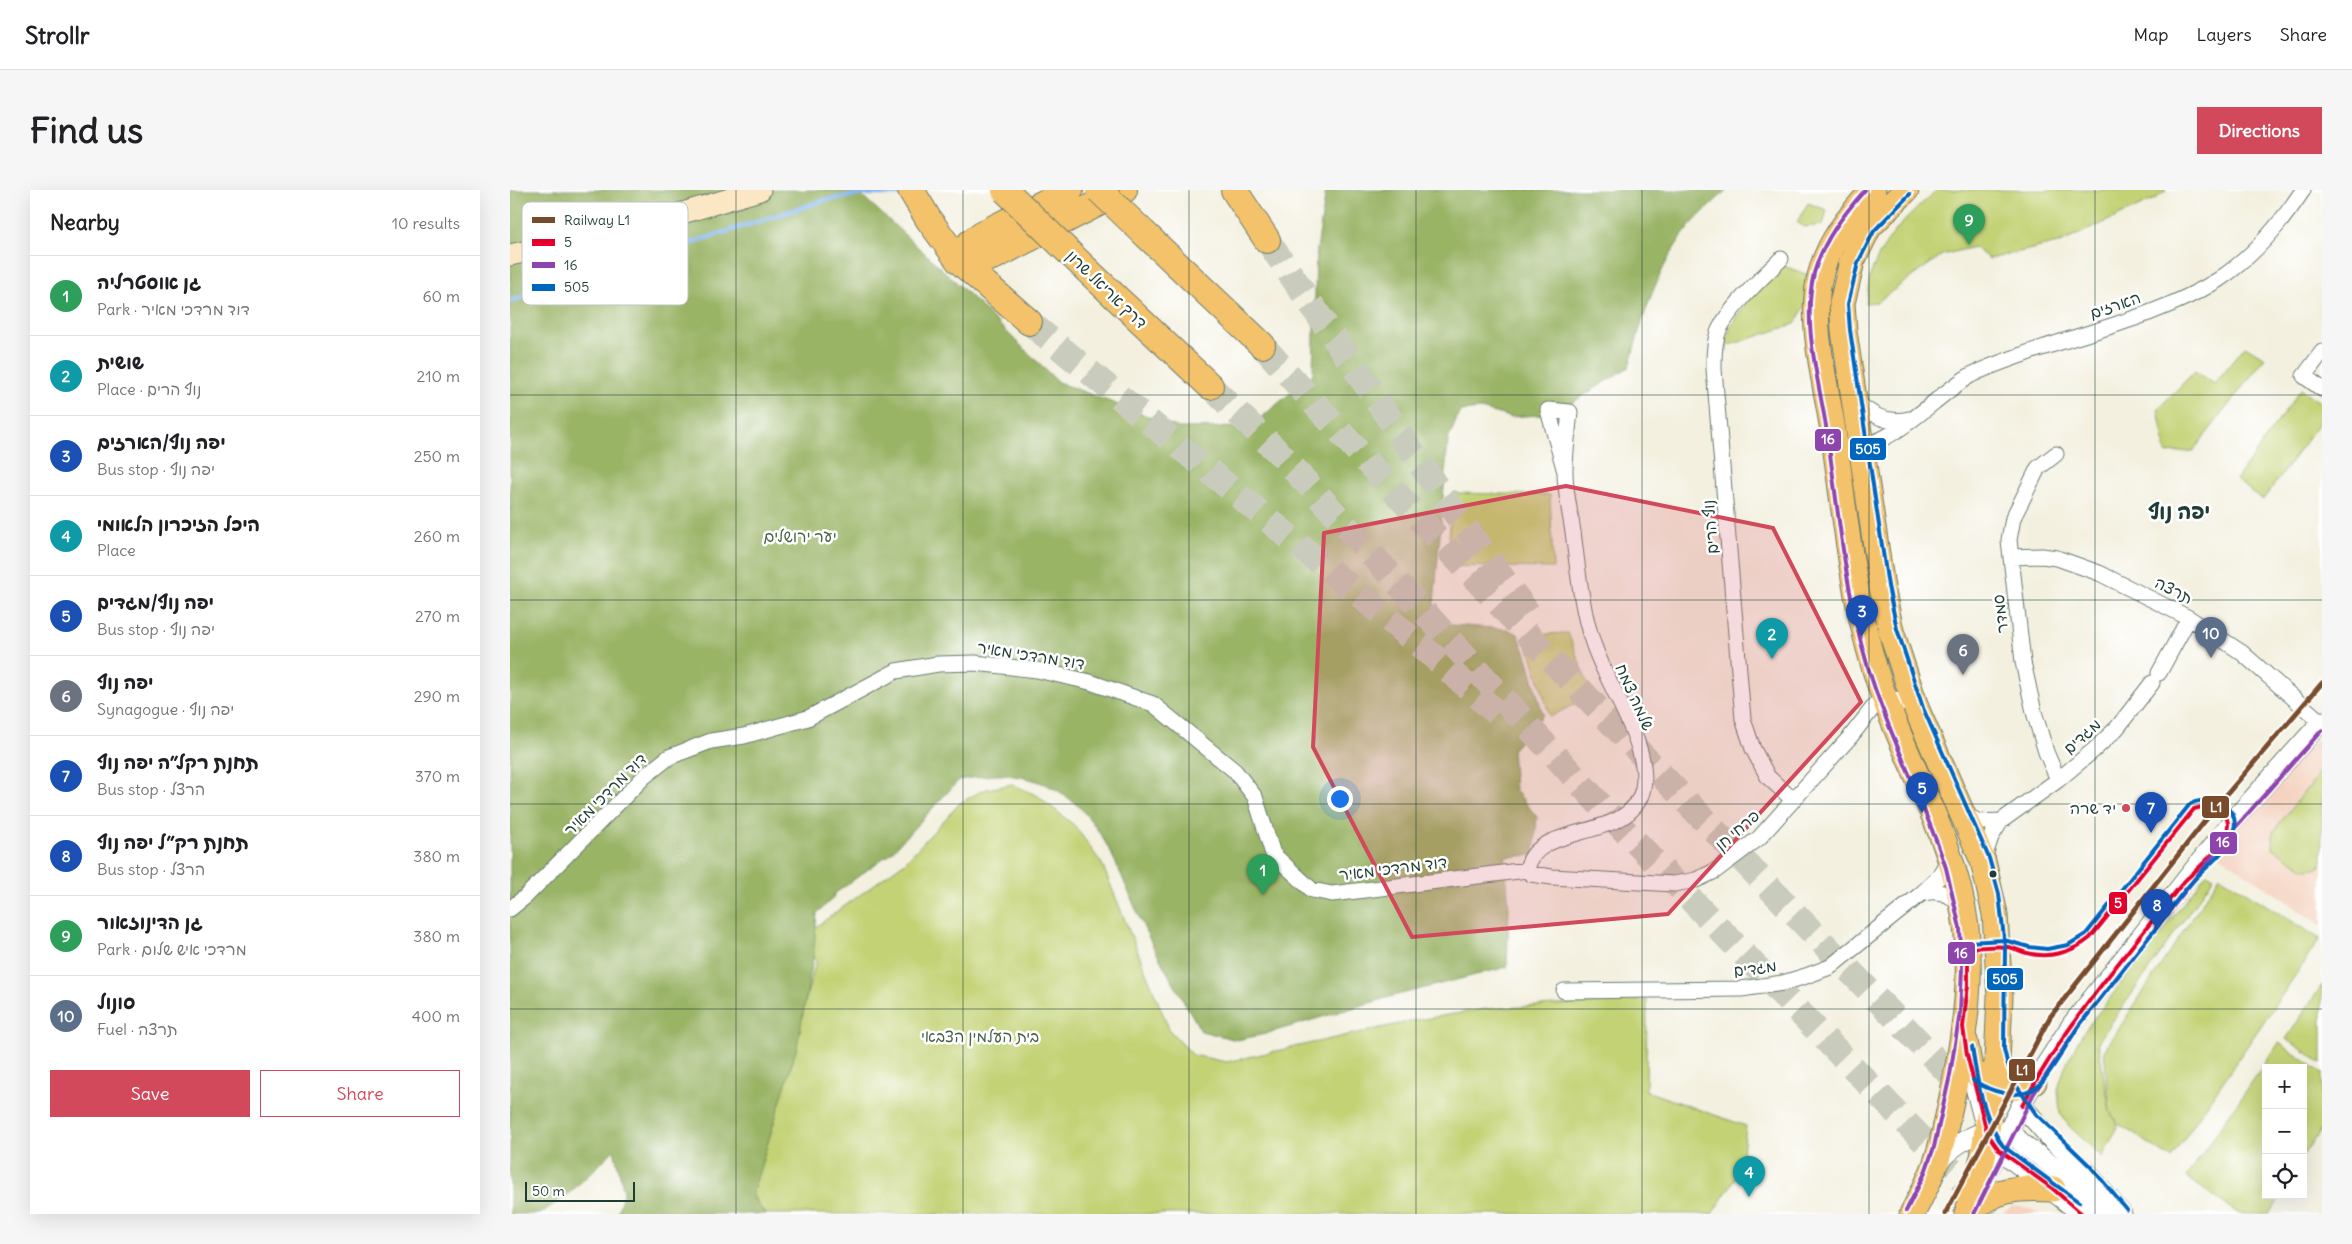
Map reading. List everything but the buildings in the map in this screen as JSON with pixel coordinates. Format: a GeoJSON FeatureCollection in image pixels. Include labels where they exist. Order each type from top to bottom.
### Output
{"type":"FeatureCollection","features":[{"type":"Feature","properties":{"kind":"highway"},"geometry":{"type":"LineString","coordinates":[[911,190],[936,230],[959,261],[1029,322]]}},
{"type":"Feature","properties":{"kind":"highway","name":"דרך אריאל שרון"},"geometry":{"type":"LineString","coordinates":[[1005,190],[1210,386]]}},
{"type":"Feature","properties":{"kind":"highway"},"geometry":{"type":"LineString","coordinates":[[959,261],[970,243],[982,234],[1070,190]]}},
{"type":"Feature","properties":{"kind":"highway"},"geometry":{"type":"LineString","coordinates":[[1098,190],[1262,346]]}},
{"type":"Feature","properties":{"kind":"highway"},"geometry":{"type":"LineString","coordinates":[[959,261],[977,262],[995,256],[1124,190]]}},
{"type":"Feature","properties":{"kind":"highway"},"geometry":{"type":"LineString","coordinates":[[1234,190],[1267,240]]}},
{"type":"Feature","properties":{"kind":"main road"},"geometry":{"type":"LineString","coordinates":[[688,211],[760,190]]}},
{"type":"Feature","properties":{"kind":"main road"},"geometry":{"type":"LineString","coordinates":[[1873,190],[1838,233],[1823,264],[1819,278],[1817,319],[1855,586],[1873,664],[1884,698],[1951,856],[1963,906],[1968,948],[1968,984],[1963,1027],[1948,1115],[1934,1166],[1912,1214]]}},
{"type":"Feature","properties":{"kind":"main road"},"geometry":{"type":"LineString","coordinates":[[1906,190],[1869,226],[1852,261],[1842,303],[1844,331],[1882,587],[1893,639],[1916,710],[1983,861],[1992,895],[1998,933],[2000,997],[1998,1050],[2009,1093],[1998,1139],[1978,1178],[1967,1214]]}},
{"type":"Feature","properties":{"kind":"main road"},"geometry":{"type":"LineString","coordinates":[[1963,1027],[1970,1068],[1978,1076],[2009,1093]]}},
{"type":"Feature","properties":{"kind":"main road"},"geometry":{"type":"LineString","coordinates":[[2009,1093],[2034,1082]]}},
{"type":"Feature","properties":{"kind":"main road"},"geometry":{"type":"LineString","coordinates":[[1967,1214],[1986,1198],[2002,1192],[2028,1188],[2053,1189]]}},
{"type":"Feature","properties":{"kind":"street","name":"הארזים"},"geometry":{"type":"LineString","coordinates":[[1861,446],[1884,437],[1972,375],[2005,361],[2149,312],[2216,281],[2236,268],[2255,251],[2303,190]]}},
{"type":"Feature","properties":{"kind":"street","name":"נוף הרים"},"geometry":{"type":"LineString","coordinates":[[1781,259],[1727,316],[1719,330],[1715,346],[1714,368],[1743,719],[1753,749],[1768,777],[1793,800]]}},
{"type":"Feature","properties":{"kind":"street"},"geometry":{"type":"LineString","coordinates":[[2322,352],[2304,376],[2322,389]]}},
{"type":"Feature","properties":{"kind":"street"},"geometry":{"type":"LineString","coordinates":[[1854,400],[1865,409],[1885,420],[1896,421],[1912,418]]}},
{"type":"Feature","properties":{"kind":"street"},"geometry":{"type":"LineString","coordinates":[[1833,427],[1842,441],[1849,445],[1861,446]]}},
{"type":"Feature","properties":{"kind":"street","name":"סמדר"},"geometry":{"type":"LineString","coordinates":[[2056,454],[2038,468],[2013,518],[2009,540],[2027,678],[2044,744],[2058,780]]}},
{"type":"Feature","properties":{"kind":"street","name":"שלמה צמח"},"geometry":{"type":"LineString","coordinates":[[1527,870],[1530,858],[1541,847],[1579,832],[1612,823],[1637,803],[1642,789],[1642,761],[1636,742],[1629,722],[1592,643],[1584,607],[1565,472]]}},
{"type":"Feature","properties":{"kind":"street","name":"תרצה"},"geometry":{"type":"LineString","coordinates":[[2011,556],[2057,558],[2099,573],[2241,652],[2322,722]]}},
{"type":"Feature","properties":{"kind":"street","name":"מגדים"},"geometry":{"type":"LineString","coordinates":[[1983,861],[1992,837],[2001,821],[2058,780],[2117,728],[2155,678],[2187,622]]}},
{"type":"Feature","properties":{"kind":"street","name":"דוד מרדכי מאיר"},"geometry":{"type":"LineString","coordinates":[[510,908],[525,898],[645,776],[669,757],[712,741],[744,736],[808,718],[896,671],[938,664],[976,662],[1037,670],[1090,682],[1153,704],[1235,771],[1255,796],[1273,854],[1312,890],[1332,894],[1527,870]]}},
{"type":"Feature","properties":{"kind":"street","name":"פרחי חן"},"geometry":{"type":"LineString","coordinates":[[1527,870],[1531,874],[1552,877],[1674,884],[1696,880],[1715,871],[1760,838],[1851,736],[1874,705],[1884,698]]}},
{"type":"Feature","properties":{"kind":"street"},"geometry":{"type":"LineString","coordinates":[[1884,698],[1905,703],[1916,710]]}},
{"type":"Feature","properties":{"kind":"street"},"geometry":{"type":"LineString","coordinates":[[2034,1082],[2072,1024],[2229,825],[2322,722]]}},
{"type":"Feature","properties":{"kind":"street"},"geometry":{"type":"LineString","coordinates":[[1961,812],[1980,822],[2001,821]]}},
{"type":"Feature","properties":{"kind":"street","name":"מגדים"},"geometry":{"type":"LineString","coordinates":[[1564,991],[1740,989],[1783,983],[1830,966],[1921,894],[1938,878],[1951,856]]}},
{"type":"Feature","properties":{"kind":"street"},"geometry":{"type":"LineString","coordinates":[[1921,894],[1928,891],[1942,892],[1963,906]]}},
{"type":"Feature","properties":{"kind":"street"},"geometry":{"type":"LineString","coordinates":[[1970,1068],[1998,1139],[2082,1214]]}},
{"type":"Feature","properties":{"kind":"street"},"geometry":{"type":"LineString","coordinates":[[1998,1139],[2009,1093]]}},
{"type":"Feature","properties":{"kind":"street"},"geometry":{"type":"LineString","coordinates":[[2009,1093],[2051,1139],[2086,1171],[2122,1214]]}},
{"type":"Feature","properties":{"kind":"street"},"geometry":{"type":"LineString","coordinates":[[1934,1166],[1956,1144],[1998,1139],[2050,1164],[2108,1214]]}},
{"type":"Feature","properties":{"kind":"highlighted area"},"geometry":{"type":"Polygon","coordinates":[[[1566,486],[1773,528],[1861,702],[1668,914],[1412,937],[1313,747],[1324,533],[1566,486]]]}},
{"type":"Feature","properties":{"kind":"shaded area"},"geometry":{"type":"Polygon","coordinates":[[[2320,736],[2322,738],[2322,926],[2220,856],[2234,838],[2237,828],[2320,736]]]}},
{"type":"Feature","properties":{"kind":"shaded area"},"geometry":{"type":"Polygon","coordinates":[[[2012,1206],[2028,1208],[2040,1214],[2002,1214],[2012,1206]]]}},
{"type":"Feature","properties":{"kind":"green space","name":"יער ירושלים"},"geometry":{"type":"Polygon","coordinates":[[[510,190],[856,190],[956,282],[1058,382],[1179,428],[1250,427],[1313,374],[1316,256],[1326,190],[1727,190],[1689,227],[1668,259],[1645,312],[1629,367],[1554,414],[1510,417],[1481,409],[1460,411],[1448,440],[1434,604],[1451,625],[1507,629],[1518,634],[1527,657],[1543,715],[1512,750],[1515,790],[1537,817],[1534,855],[1505,857],[1509,909],[1507,967],[1393,996],[1265,1034],[1237,1040],[1201,1031],[1153,946],[1112,855],[1098,831],[1082,810],[1062,793],[1036,781],[1005,775],[959,780],[887,857],[833,895],[834,897],[817,913],[813,959],[797,1047],[752,1195],[765,1214],[617,1214],[624,1191],[614,1150],[573,1190],[540,1214],[510,1214],[510,190]]]}},
{"type":"Feature","properties":{"kind":"green space"},"geometry":{"type":"Polygon","coordinates":[[[1937,190],[2167,190],[2155,199],[2062,242],[1989,259],[1974,247],[1942,255],[1877,302],[1866,303],[1871,272],[1878,256],[1892,235],[1937,190]]]}},
{"type":"Feature","properties":{"kind":"green space"},"geometry":{"type":"Polygon","coordinates":[[[1808,203],[1827,210],[1823,225],[1804,227],[1797,222],[1808,203]]]}},
{"type":"Feature","properties":{"kind":"green space"},"geometry":{"type":"Polygon","coordinates":[[[1781,265],[1806,274],[1808,300],[1795,324],[1727,346],[1728,336],[1738,314],[1781,265]]]}},
{"type":"Feature","properties":{"kind":"green space"},"geometry":{"type":"Polygon","coordinates":[[[2245,346],[2265,358],[2193,451],[2166,453],[2158,409],[2195,371],[2214,384],[2245,346]]]}},
{"type":"Feature","properties":{"kind":"green space"},"geometry":{"type":"Polygon","coordinates":[[[2301,389],[2322,404],[2322,419],[2263,500],[2236,480],[2301,389]]]}},
{"type":"Feature","properties":{"kind":"green space"},"geometry":{"type":"Polygon","coordinates":[[[1453,493],[1550,495],[1553,568],[1446,566],[1453,493]]]}},
{"type":"Feature","properties":{"kind":"green space"},"geometry":{"type":"Polygon","coordinates":[[[1568,633],[1592,695],[1550,717],[1525,635],[1568,633]]]}},
{"type":"Feature","properties":{"kind":"green space"},"geometry":{"type":"Polygon","coordinates":[[[2322,768],[2322,862],[2318,868],[2305,869],[2273,848],[2273,832],[2307,788],[2311,787],[2322,768]]]}},
{"type":"Feature","properties":{"kind":"green space","name":"בית העלמין הצבאי"},"geometry":{"type":"Polygon","coordinates":[[[1012,784],[1038,796],[1075,826],[1102,864],[1170,1031],[1193,1055],[1226,1062],[1417,1020],[1485,1009],[1647,1000],[1646,1091],[1746,1126],[1741,1170],[1712,1214],[765,1214],[752,1195],[816,962],[809,932],[905,862],[960,803],[983,790],[1012,784]]]}},
{"type":"Feature","properties":{"kind":"green space"},"geometry":{"type":"Polygon","coordinates":[[[2207,873],[2214,877],[2098,1042],[2110,1112],[2104,1051],[2220,876],[2320,939],[2171,1158],[2117,1123],[2111,1113],[2118,1127],[2102,1157],[2069,1126],[2060,1113],[2058,1089],[2065,1067],[2082,1034],[2207,873]]]}},
{"type":"Feature","properties":{"kind":"green space"},"geometry":{"type":"Polygon","coordinates":[[[2322,985],[2322,1063],[2286,1039],[2322,985]]]}},
{"type":"Feature","properties":{"kind":"green space"},"geometry":{"type":"Polygon","coordinates":[[[2279,1043],[2322,1073],[2322,1128],[2307,1149],[2307,1064],[2264,1064],[2279,1043]]]}},
{"type":"Feature","properties":{"kind":"green space"},"geometry":{"type":"Polygon","coordinates":[[[2262,1067],[2262,1199],[2279,1199],[2269,1214],[2239,1214],[2186,1177],[2262,1067]]]}},
{"type":"Feature","properties":{"kind":"waterway"},"geometry":{"type":"LineString","coordinates":[[688,244],[825,200],[863,194],[903,194]]}},
{"type":"Feature","properties":{"kind":"waterway"},"geometry":{"type":"LineString","coordinates":[[510,301],[522,297]]}},
{"type":"Feature","properties":{"kind":"tunnel"},"geometry":{"type":"LineString","coordinates":[[1267,240],[1437,488],[1532,619]]}},
{"type":"Feature","properties":{"kind":"tunnel"},"geometry":{"type":"LineString","coordinates":[[1029,322],[1433,656],[1497,713]]}},
{"type":"Feature","properties":{"kind":"tunnel"},"geometry":{"type":"LineString","coordinates":[[1262,345],[1348,441],[1524,630],[1701,817],[1970,1095]]}},
{"type":"Feature","properties":{"kind":"tunnel"},"geometry":{"type":"LineString","coordinates":[[1210,386],[1282,456],[1600,805],[1994,1214]]}},
{"type":"Feature","properties":{"kind":"tunnel"},"geometry":{"type":"LineString","coordinates":[[2014,1141],[2066,1200]]}},
{"type":"Feature","properties":{"kind":"rail line","name":"L1"},"geometry":{"type":"LineString","coordinates":[[1945,1214],[2050,1017],[2216,807],[2322,683]]}},
{"type":"Feature","properties":{"kind":"transit line","name":"16"},"geometry":{"type":"LineString","coordinates":[[1865,190],[1828,239],[1814,273],[1810,311],[1812,350],[1826,426],[1842,546],[1859,635],[1875,690],[1946,868],[1960,928],[1962,969],[1960,1012],[1950,1075],[1934,1147],[1924,1175],[1906,1211]]}},
{"type":"Feature","properties":{"kind":"transit line","name":"505"},"geometry":{"type":"LineString","coordinates":[[1910,194],[1874,231],[1858,263],[1848,304],[1850,330],[1888,586],[1897,629],[1923,708],[1989,858],[1999,894],[2005,947],[2004,1049],[2016,1085],[2036,1114],[2090,1166],[2127,1210]]}},
{"type":"Feature","properties":{"kind":"transit line","name":"16"},"geometry":{"type":"LineString","coordinates":[[1974,1214],[2033,1095],[2077,1028],[2234,829],[2322,730]]}},
{"type":"Feature","properties":{"kind":"transit line","name":"505"},"geometry":{"type":"LineString","coordinates":[[1968,942],[2004,940],[2029,947],[2047,949],[2068,945],[2086,934],[2190,804],[2198,801],[2214,801],[2228,808],[2232,814],[2235,821],[2234,830],[2227,845],[2178,898],[2082,1022],[2041,1083],[2030,1091],[2022,1094],[2013,1094],[1996,1091],[1973,1080]]}},
{"type":"Feature","properties":{"kind":"transit line","name":"5"},"geometry":{"type":"LineString","coordinates":[[1968,948],[2003,946],[2035,955],[2052,955],[2076,947],[2090,938],[2194,809],[2202,807],[2215,809],[2221,812],[2228,822],[2228,828],[2222,842],[2209,858],[2182,884],[2072,1025],[2054,1051],[2022,1106]]}},
{"type":"Feature","properties":{"kind":"transit line","name":"5"},"geometry":{"type":"LineString","coordinates":[[1968,948],[1968,985],[1963,1027],[1967,1055],[1987,1133],[1999,1150],[2053,1189],[2082,1214]]}},
{"type":"Feature","properties":{"kind":"transit line","name":"505"},"geometry":{"type":"LineString","coordinates":[[1972,1047],[1986,1111],[1990,1123],[2003,1146],[2079,1202]]}},
{"type":"Feature","properties":{"kind":"place","name":"גן הדינוזאור"},"geometry":{"type":"Point","coordinates":[1969,245]}},
{"type":"Feature","properties":{"kind":"place","name":"יפה נוף/הארזים"},"geometry":{"type":"Point","coordinates":[1862,636]}},
{"type":"Feature","properties":{"kind":"place","name":"סונול"},"geometry":{"type":"Point","coordinates":[2211,658]}},
{"type":"Feature","properties":{"kind":"place","name":"שושית"},"geometry":{"type":"Point","coordinates":[1772,659]}},
{"type":"Feature","properties":{"kind":"place","name":"יפה נוף"},"geometry":{"type":"Point","coordinates":[1963,675]}},
{"type":"Feature","properties":{"kind":"place","name":"יד שרה"},"geometry":{"type":"Point","coordinates":[2126,808]}},
{"type":"Feature","properties":{"kind":"place","name":"יפה נוף/מגדים"},"geometry":{"type":"Point","coordinates":[1922,813]}},
{"type":"Feature","properties":{"kind":"place","name":"תחנת רקל״ה יפה נוף"},"geometry":{"type":"Point","coordinates":[2151,833]}},
{"type":"Feature","properties":{"kind":"place","name":"גן אוסטרליה"},"geometry":{"type":"Point","coordinates":[1263,895]}},
{"type":"Feature","properties":{"kind":"place","name":"תחנת רק״ל יפה נוף"},"geometry":{"type":"Point","coordinates":[2157,930]}},
{"type":"Feature","properties":{"kind":"place","name":"היכל הזיכרון הלאומי"},"geometry":{"type":"Point","coordinates":[1749,1197]}},
{"type":"Feature","properties":{"kind":"district","name":"יפה נוף"},"geometry":{"type":"Point","coordinates":[2179,511]}}]}
